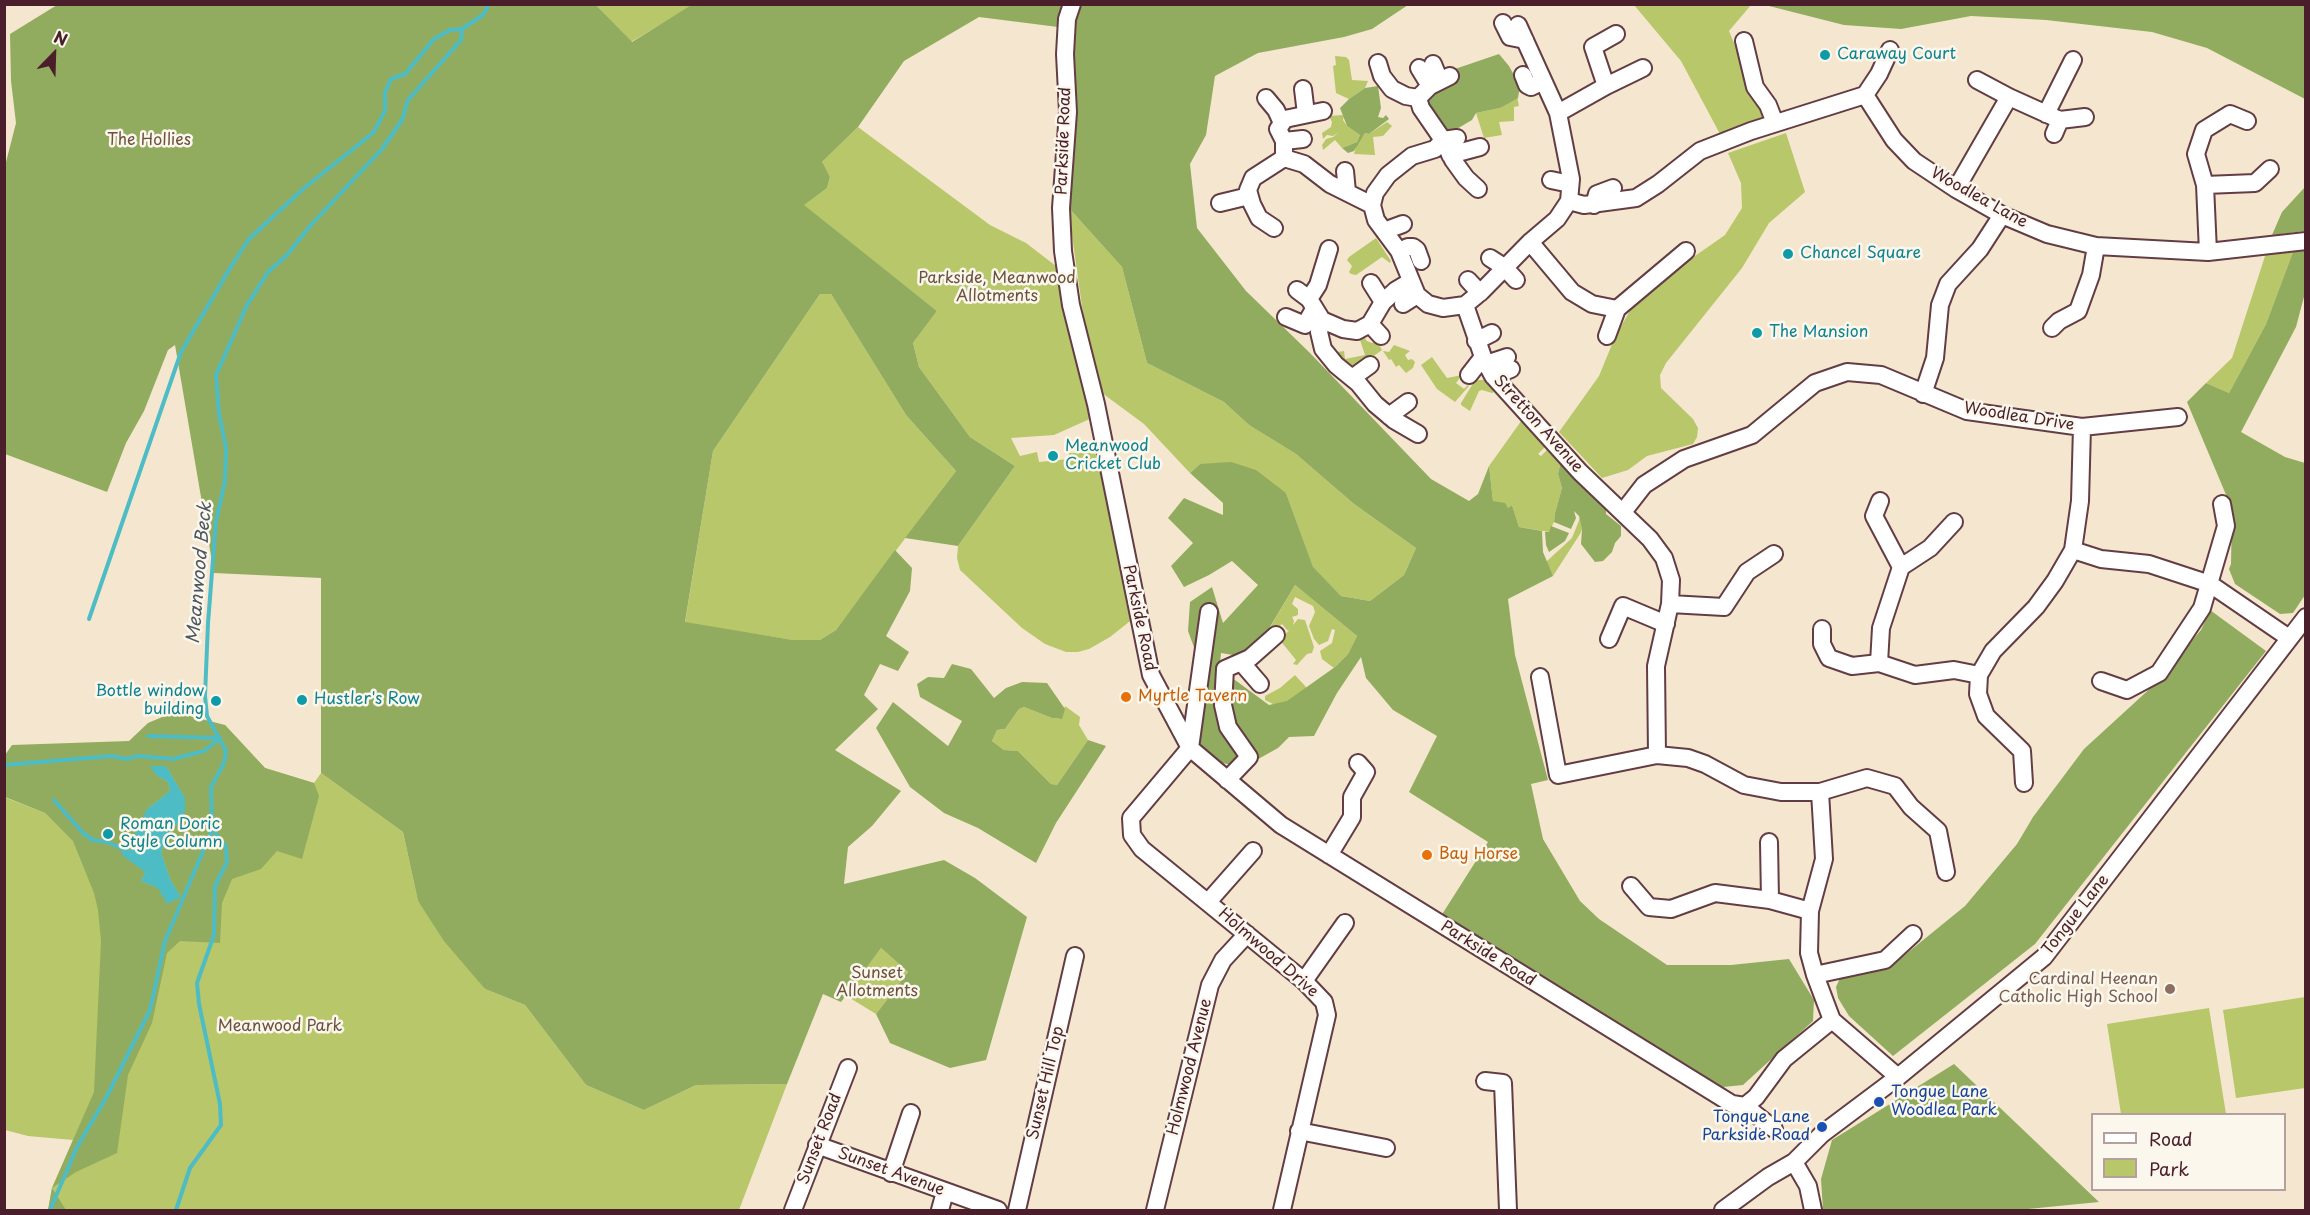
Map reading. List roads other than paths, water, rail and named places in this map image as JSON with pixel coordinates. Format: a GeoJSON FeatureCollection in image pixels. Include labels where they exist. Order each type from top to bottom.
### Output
{"type":"FeatureCollection","features":[{"type":"Feature","properties":{"kind":"street","name":"Parkside Road"},"geometry":{"type":"LineString","coordinates":[[1072,4],[1067,19],[1068,112],[1061,208],[1063,251],[1071,305],[1096,404],[1151,675],[1190,748],[1281,825],[1725,1100],[1745,1106],[1774,1129]]}},
{"type":"Feature","properties":{"kind":"street"},"geometry":{"type":"LineString","coordinates":[[1311,304],[1343,329],[1357,331],[1375,330],[1383,302],[1395,290],[1410,293],[1428,304],[1443,308],[1466,305],[1530,242],[1557,219],[1570,193],[1558,113],[1517,26]]}},
{"type":"Feature","properties":{"kind":"street"},"geometry":{"type":"LineString","coordinates":[[1606,86],[1593,47],[1616,34]]}},
{"type":"Feature","properties":{"kind":"street"},"geometry":{"type":"LineString","coordinates":[[1744,41],[1755,87],[1768,105],[1775,123]]}},
{"type":"Feature","properties":{"kind":"street"},"geometry":{"type":"LineString","coordinates":[[1551,180],[1584,205],[1636,198],[1700,151],[1751,131],[1865,95],[1890,51]]}},
{"type":"Feature","properties":{"kind":"street"},"geometry":{"type":"LineString","coordinates":[[2053,123],[2073,60]]}},
{"type":"Feature","properties":{"kind":"street"},"geometry":{"type":"LineString","coordinates":[[1378,63],[1382,76],[1380,81],[1406,96],[1434,86]]}},
{"type":"Feature","properties":{"kind":"street"},"geometry":{"type":"LineString","coordinates":[[1426,66],[1434,86]]}},
{"type":"Feature","properties":{"kind":"street"},"geometry":{"type":"LineString","coordinates":[[1558,113],[1643,68]]}},
{"type":"Feature","properties":{"kind":"street"},"geometry":{"type":"LineString","coordinates":[[1523,75],[1527,85],[1531,87],[1543,81]]}},
{"type":"Feature","properties":{"kind":"street"},"geometry":{"type":"LineString","coordinates":[[1977,80],[2053,123],[2085,117]]}},
{"type":"Feature","properties":{"kind":"street"},"geometry":{"type":"LineString","coordinates":[[1434,86],[1421,108],[1450,144],[1466,178],[1478,189]]}},
{"type":"Feature","properties":{"kind":"street"},"geometry":{"type":"LineString","coordinates":[[1303,89],[1306,114]]}},
{"type":"Feature","properties":{"kind":"street","name":"Woodlea Lane"},"geometry":{"type":"LineString","coordinates":[[1865,95],[1894,140],[1914,161],[1956,189],[2002,215],[2047,234],[2096,246],[2208,252],[2306,241]]}},
{"type":"Feature","properties":{"kind":"street"},"geometry":{"type":"LineString","coordinates":[[1956,189],[2009,97]]}},
{"type":"Feature","properties":{"kind":"street"},"geometry":{"type":"LineString","coordinates":[[1266,98],[1276,110],[1284,158]]}},
{"type":"Feature","properties":{"kind":"street"},"geometry":{"type":"LineString","coordinates":[[1279,133],[1285,118],[1323,111]]}},
{"type":"Feature","properties":{"kind":"street"},"geometry":{"type":"LineString","coordinates":[[2208,252],[2205,185],[2196,154],[2204,130],[2230,114],[2247,121]]}},
{"type":"Feature","properties":{"kind":"street"},"geometry":{"type":"LineString","coordinates":[[1279,133],[1303,139]]}},
{"type":"Feature","properties":{"kind":"street"},"geometry":{"type":"LineString","coordinates":[[1410,293],[1399,252],[1376,220],[1372,205],[1375,193],[1390,165],[1450,144],[1480,147]]}},
{"type":"Feature","properties":{"kind":"street"},"geometry":{"type":"LineString","coordinates":[[1274,228],[1259,218],[1248,193],[1253,178],[1284,158],[1304,164],[1321,177],[1372,205]]}},
{"type":"Feature","properties":{"kind":"street"},"geometry":{"type":"LineString","coordinates":[[1314,158],[1321,165],[1323,171],[1321,177]]}},
{"type":"Feature","properties":{"kind":"street"},"geometry":{"type":"LineString","coordinates":[[2205,185],[2255,183],[2270,169]]}},
{"type":"Feature","properties":{"kind":"street"},"geometry":{"type":"LineString","coordinates":[[1345,171],[1347,192]]}},
{"type":"Feature","properties":{"kind":"street"},"geometry":{"type":"LineString","coordinates":[[1594,205],[1597,194],[1612,188]]}},
{"type":"Feature","properties":{"kind":"street"},"geometry":{"type":"LineString","coordinates":[[1224,198],[1248,193]]}},
{"type":"Feature","properties":{"kind":"street"},"geometry":{"type":"LineString","coordinates":[[1923,394],[1935,358],[1940,305],[1948,284],[1980,249],[2002,215]]}},
{"type":"Feature","properties":{"kind":"street"},"geometry":{"type":"LineString","coordinates":[[1384,231],[1403,224]]}},
{"type":"Feature","properties":{"kind":"street"},"geometry":{"type":"LineString","coordinates":[[1530,242],[1572,292],[1592,304],[1617,309]]}},
{"type":"Feature","properties":{"kind":"street"},"geometry":{"type":"LineString","coordinates":[[2052,328],[2059,321],[2078,311],[2091,275],[2096,246]]}},
{"type":"Feature","properties":{"kind":"street"},"geometry":{"type":"LineString","coordinates":[[1399,252],[1413,247],[1417,250],[1420,261]]}},
{"type":"Feature","properties":{"kind":"street"},"geometry":{"type":"LineString","coordinates":[[1286,317],[1305,325],[1318,285],[1317,268],[1329,249]]}},
{"type":"Feature","properties":{"kind":"street"},"geometry":{"type":"LineString","coordinates":[[1607,336],[1617,309],[1686,251]]}},
{"type":"Feature","properties":{"kind":"street"},"geometry":{"type":"LineString","coordinates":[[1468,280],[1480,293]]}},
{"type":"Feature","properties":{"kind":"street"},"geometry":{"type":"LineString","coordinates":[[1371,283],[1383,302]]}},
{"type":"Feature","properties":{"kind":"street"},"geometry":{"type":"LineString","coordinates":[[1311,304],[1323,349],[1336,365],[1389,416],[1418,434]]}},
{"type":"Feature","properties":{"kind":"street","name":"Stretton Avenue"},"geometry":{"type":"LineString","coordinates":[[1466,305],[1476,341],[1487,366],[1580,472],[1650,539],[1664,558],[1671,580],[1670,604],[1656,666],[1657,755]]}},
{"type":"Feature","properties":{"kind":"street"},"geometry":{"type":"LineString","coordinates":[[1476,341],[1492,333]]}},
{"type":"Feature","properties":{"kind":"street"},"geometry":{"type":"LineString","coordinates":[[1469,375],[1487,366],[1509,363]]}},
{"type":"Feature","properties":{"kind":"street"},"geometry":{"type":"LineString","coordinates":[[1352,378],[1370,364]]}},
{"type":"Feature","properties":{"kind":"street","name":"Woodlea Drive"},"geometry":{"type":"LineString","coordinates":[[1623,512],[1644,485],[1684,459],[1752,435],[1815,383],[1847,372],[1881,375],[1966,411],[2082,427],[2178,417]]}},
{"type":"Feature","properties":{"kind":"street"},"geometry":{"type":"LineString","coordinates":[[1389,416],[1408,402]]}},
{"type":"Feature","properties":{"kind":"street"},"geometry":{"type":"LineString","coordinates":[[2024,783],[2022,751],[1986,716],[1978,694],[1979,675],[1993,651],[2036,607],[2055,581],[2073,549],[2080,501],[2082,427]]}},
{"type":"Feature","properties":{"kind":"street"},"geometry":{"type":"LineString","coordinates":[[1880,501],[1874,516],[1901,567]]}},
{"type":"Feature","properties":{"kind":"street"},"geometry":{"type":"LineString","coordinates":[[2101,681],[2127,690],[2159,674],[2202,608],[2226,526],[2222,504]]}},
{"type":"Feature","properties":{"kind":"street"},"geometry":{"type":"LineString","coordinates":[[1880,663],[1881,628],[1901,567],[1930,548],[1954,522]]}},
{"type":"Feature","properties":{"kind":"street"},"geometry":{"type":"LineString","coordinates":[[2073,549],[2102,560],[2149,564],[2210,584],[2289,638]]}},
{"type":"Feature","properties":{"kind":"street"},"geometry":{"type":"LineString","coordinates":[[1670,604],[1724,607],[1748,572],[1774,554]]}},
{"type":"Feature","properties":{"kind":"street"},"geometry":{"type":"LineString","coordinates":[[1609,639],[1623,606],[1666,624]]}},
{"type":"Feature","properties":{"kind":"street"},"geometry":{"type":"LineString","coordinates":[[1190,748],[1209,612]]}},
{"type":"Feature","properties":{"kind":"street","name":"Tongue Lane"},"geometry":{"type":"LineString","coordinates":[[1723,1210],[1768,1177],[1794,1162],[1822,1134],[1898,1077],[2044,957],[2306,617]]}},
{"type":"Feature","properties":{"kind":"street"},"geometry":{"type":"LineString","coordinates":[[1822,629],[1822,644],[1829,658],[1852,666],[1880,663],[1915,675],[1953,670],[1979,675]]}},
{"type":"Feature","properties":{"kind":"street"},"geometry":{"type":"LineString","coordinates":[[1227,780],[1249,756],[1228,727],[1223,705],[1225,669],[1250,658],[1276,635]]}},
{"type":"Feature","properties":{"kind":"street"},"geometry":{"type":"LineString","coordinates":[[1241,662],[1260,684]]}},
{"type":"Feature","properties":{"kind":"street"},"geometry":{"type":"LineString","coordinates":[[1540,677],[1558,775],[1657,755],[1688,758],[1705,764],[1744,785],[1780,792],[1820,792],[1867,778],[1895,786],[1911,807],[1938,831],[1946,872]]}},
{"type":"Feature","properties":{"kind":"street","name":"Holmwood Drive"},"geometry":{"type":"LineString","coordinates":[[1190,748],[1131,818],[1132,835],[1142,849],[1304,981],[1324,1002],[1327,1015],[1282,1210]]}},
{"type":"Feature","properties":{"kind":"street"},"geometry":{"type":"LineString","coordinates":[[1329,855],[1352,817],[1352,797],[1366,772],[1358,763]]}},
{"type":"Feature","properties":{"kind":"street"},"geometry":{"type":"LineString","coordinates":[[1820,792],[1824,859],[1810,911],[1809,953],[1815,975],[1832,1020],[1898,1077]]}},
{"type":"Feature","properties":{"kind":"street"},"geometry":{"type":"LineString","coordinates":[[1769,842],[1770,900]]}},
{"type":"Feature","properties":{"kind":"street"},"geometry":{"type":"LineString","coordinates":[[1208,902],[1253,850]]}},
{"type":"Feature","properties":{"kind":"street"},"geometry":{"type":"LineString","coordinates":[[1631,886],[1649,907],[1671,909],[1715,893],[1770,900],[1810,911]]}},
{"type":"Feature","properties":{"kind":"street"},"geometry":{"type":"LineString","coordinates":[[1304,981],[1344,922]]}},
{"type":"Feature","properties":{"kind":"street","name":"Holmwood Avenue"},"geometry":{"type":"LineString","coordinates":[[1155,1210],[1210,985],[1223,960],[1246,934]]}},
{"type":"Feature","properties":{"kind":"street"},"geometry":{"type":"LineString","coordinates":[[1815,975],[1885,960],[1913,934]]}},
{"type":"Feature","properties":{"kind":"street","name":"Sunset Hill Top"},"geometry":{"type":"LineString","coordinates":[[1017,1210],[1075,956]]}},
{"type":"Feature","properties":{"kind":"street"},"geometry":{"type":"LineString","coordinates":[[1745,1106],[1756,1097],[1784,1059],[1832,1020]]}},
{"type":"Feature","properties":{"kind":"street","name":"Sunset Road"},"geometry":{"type":"LineString","coordinates":[[793,1210],[848,1068]]}},
{"type":"Feature","properties":{"kind":"street"},"geometry":{"type":"LineString","coordinates":[[1485,1082],[1503,1083],[1508,1210]]}},
{"type":"Feature","properties":{"kind":"street"},"geometry":{"type":"LineString","coordinates":[[891,1173],[912,1113]]}},
{"type":"Feature","properties":{"kind":"street"},"geometry":{"type":"LineString","coordinates":[[1299,1131],[1386,1148]]}},
{"type":"Feature","properties":{"kind":"street","name":"Sunset Avenue"},"geometry":{"type":"LineString","coordinates":[[817,1145],[998,1210]]}},
{"type":"Feature","properties":{"kind":"street"},"geometry":{"type":"LineString","coordinates":[[1794,1162],[1808,1186],[1813,1210]]}},
{"type":"Feature","properties":{"kind":"street"},"geometry":{"type":"LineString","coordinates":[[940,1210],[945,1192]]}},
{"type":"Feature","properties":{"kind":"water"},"geometry":{"type":"Polygon","coordinates":[[[150,766],[166,766],[185,798],[185,811],[181,822],[171,828],[161,852],[170,879],[181,897],[167,904],[158,888],[141,881],[145,872],[122,855],[121,848],[132,850],[138,843],[135,833],[147,809],[170,791],[168,782],[156,775],[150,766]]]}},
{"type":"Feature","properties":{"kind":"waterway","name":"Meanwood Beck"},"geometry":{"type":"LineString","coordinates":[[176,1210],[190,1168],[221,1125],[220,1104],[199,1004],[197,983],[214,935],[215,886],[227,862],[226,847],[212,829],[211,787],[224,763],[226,751],[207,716],[205,696],[216,521],[225,481],[226,448],[219,414],[216,375],[247,305],[268,272],[287,255],[310,226],[382,149],[402,120],[408,100],[461,40],[462,29],[483,15],[489,4]]}},
{"type":"Feature","properties":{"kind":"waterway"},"geometry":{"type":"LineString","coordinates":[[89,619],[181,352],[230,268],[249,239],[303,189],[373,133],[385,111],[385,92],[391,79],[405,74],[434,39],[450,30],[462,29]]}},
{"type":"Feature","properties":{"kind":"waterway"},"geometry":{"type":"LineString","coordinates":[[148,736],[220,738]]}},
{"type":"Feature","properties":{"kind":"waterway"},"geometry":{"type":"LineString","coordinates":[[4,765],[112,756],[126,759],[138,756],[173,759],[204,751],[220,738]]}},
{"type":"Feature","properties":{"kind":"waterway"},"geometry":{"type":"LineString","coordinates":[[54,800],[83,833],[93,840],[107,842],[121,848]]}},
{"type":"Feature","properties":{"kind":"waterway"},"geometry":{"type":"LineString","coordinates":[[50,1210],[77,1147],[106,1098],[150,1010],[165,941],[212,830]]}},
{"type":"Feature","properties":{"kind":"place","name":"Caraway Court"},"geometry":{"type":"Point","coordinates":[1825,55]}},
{"type":"Feature","properties":{"kind":"place","name":"Chancel Square"},"geometry":{"type":"Point","coordinates":[1788,254]}},
{"type":"Feature","properties":{"kind":"place","name":"The Mansion"},"geometry":{"type":"Point","coordinates":[1757,333]}},
{"type":"Feature","properties":{"kind":"place","name":"Meanwood Cricket Club"},"geometry":{"type":"Point","coordinates":[1053,456]}},
{"type":"Feature","properties":{"kind":"place","name":"Myrtle Tavern"},"geometry":{"type":"Point","coordinates":[1126,697]}},
{"type":"Feature","properties":{"kind":"place","name":"Hustler's Row"},"geometry":{"type":"Point","coordinates":[302,700]}},
{"type":"Feature","properties":{"kind":"place","name":"Bottle window building"},"geometry":{"type":"Point","coordinates":[216,701]}},
{"type":"Feature","properties":{"kind":"place","name":"Roman Doric Style Column"},"geometry":{"type":"Point","coordinates":[108,834]}},
{"type":"Feature","properties":{"kind":"place","name":"Bay Horse"},"geometry":{"type":"Point","coordinates":[1427,855]}},
{"type":"Feature","properties":{"kind":"place","name":"Cardinal Heenan Catholic High School"},"geometry":{"type":"Point","coordinates":[2170,989]}},
{"type":"Feature","properties":{"kind":"place","name":"Tongue Lane Woodlea Park"},"geometry":{"type":"Point","coordinates":[1879,1102]}},
{"type":"Feature","properties":{"kind":"place","name":"Tongue Lane Parkside Road"},"geometry":{"type":"Point","coordinates":[1822,1127]}},
{"type":"Feature","properties":{"kind":"park label","name":"The Hollies"},"geometry":{"type":"Point","coordinates":[149,141]}},
{"type":"Feature","properties":{"kind":"park label","name":"Parkside, Meanwood Allotments"},"geometry":{"type":"Point","coordinates":[997,288]}},
{"type":"Feature","properties":{"kind":"park label","name":"Sunset Allotments"},"geometry":{"type":"Point","coordinates":[877,983]}},
{"type":"Feature","properties":{"kind":"park label","name":"Meanwood Park"},"geometry":{"type":"Point","coordinates":[280,1027]}}]}
